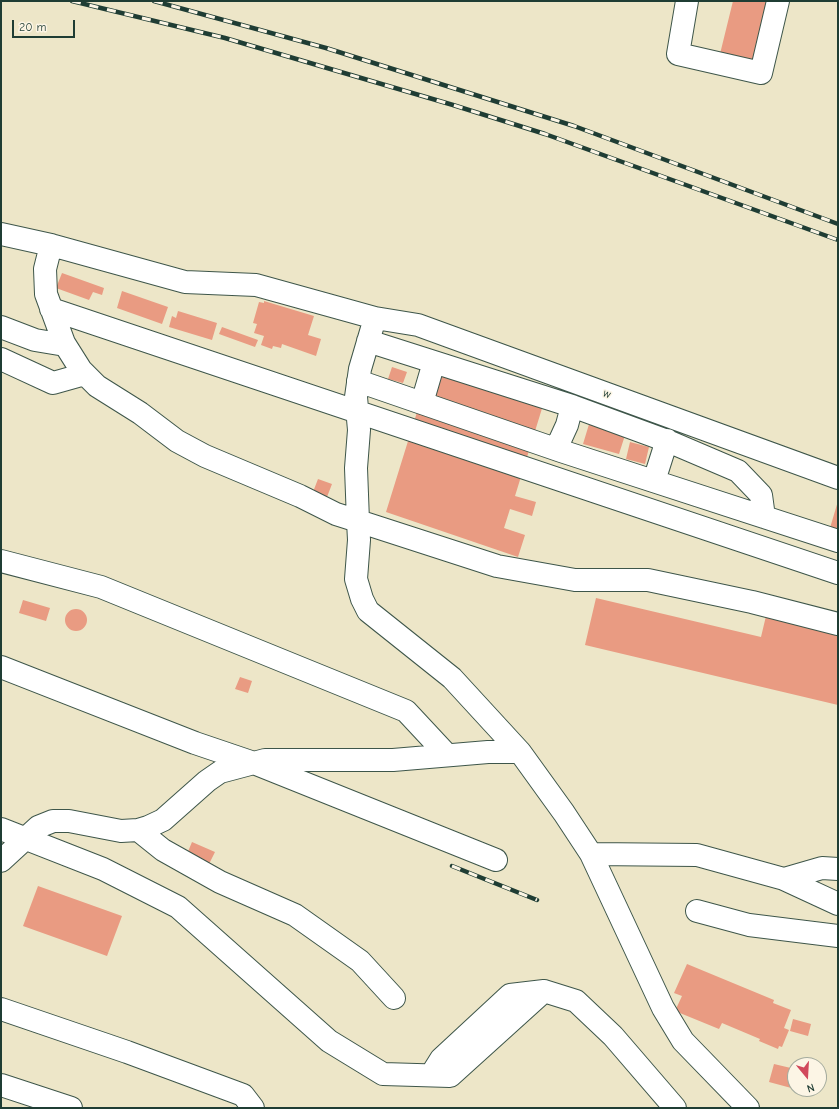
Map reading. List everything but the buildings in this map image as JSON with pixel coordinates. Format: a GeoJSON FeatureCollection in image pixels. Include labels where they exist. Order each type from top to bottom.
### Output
{"type":"FeatureCollection","features":[{"type":"Feature","properties":{"kind":"lane"},"geometry":{"type":"LineString","coordinates":[[687,1],[678,54],[761,73],[778,1]]}},
{"type":"Feature","properties":{"kind":"lane","name":"w"},"geometry":{"type":"LineString","coordinates":[[1,234],[51,245],[185,282],[256,285],[375,318],[418,325],[838,478]]}},
{"type":"Feature","properties":{"kind":"lane"},"geometry":{"type":"LineString","coordinates":[[51,245],[45,269],[46,294],[65,345],[85,374],[97,386],[188,447],[206,456],[300,496],[336,514],[497,566],[575,580],[648,580],[752,602],[838,624]]}},
{"type":"Feature","properties":{"kind":"lane"},"geometry":{"type":"LineString","coordinates":[[51,309],[838,573]]}},
{"type":"Feature","properties":{"kind":"lane"},"geometry":{"type":"LineString","coordinates":[[375,318],[358,381],[356,397],[359,430],[356,468],[359,540],[356,579],[362,599],[368,610],[452,678],[520,752],[564,813],[590,854],[663,1008],[683,1041],[748,1108]]}},
{"type":"Feature","properties":{"kind":"lane"},"geometry":{"type":"LineString","coordinates":[[1,327],[35,340],[65,345]]}},
{"type":"Feature","properties":{"kind":"lane"},"geometry":{"type":"LineString","coordinates":[[368,341],[572,406],[707,456],[738,471],[761,495],[764,517]]}},
{"type":"Feature","properties":{"kind":"lane"},"geometry":{"type":"LineString","coordinates":[[1,359],[53,383],[85,374]]}},
{"type":"Feature","properties":{"kind":"lane"},"geometry":{"type":"LineString","coordinates":[[422,403],[434,362]]}},
{"type":"Feature","properties":{"kind":"lane"},"geometry":{"type":"LineString","coordinates":[[358,381],[556,449],[838,541]]}},
{"type":"Feature","properties":{"kind":"lane"},"geometry":{"type":"LineString","coordinates":[[556,449],[568,425],[572,406]]}},
{"type":"Feature","properties":{"kind":"lane"},"geometry":{"type":"LineString","coordinates":[[654,481],[667,440]]}},
{"type":"Feature","properties":{"kind":"lane"},"geometry":{"type":"LineString","coordinates":[[1,561],[101,587],[406,711],[447,755]]}},
{"type":"Feature","properties":{"kind":"lane"},"geometry":{"type":"LineString","coordinates":[[1,667],[195,743],[254,763],[496,860]]}},
{"type":"Feature","properties":{"kind":"lane"},"geometry":{"type":"LineString","coordinates":[[1,861],[38,827],[54,822],[69,821],[121,831],[138,830],[163,820],[207,780],[220,772],[266,760],[393,760],[488,752],[520,752]]}},
{"type":"Feature","properties":{"kind":"lane"},"geometry":{"type":"LineString","coordinates":[[1,829],[103,869],[178,907],[329,1041],[383,1074],[441,1075],[441,1059],[510,995],[544,991],[576,1001],[613,1036],[675,1108]]}},
{"type":"Feature","properties":{"kind":"lane"},"geometry":{"type":"LineString","coordinates":[[138,830],[163,850],[220,882],[295,915],[360,961],[394,998]]}},
{"type":"Feature","properties":{"kind":"lane"},"geometry":{"type":"LineString","coordinates":[[590,854],[697,855],[784,879],[838,904]]}},
{"type":"Feature","properties":{"kind":"lane"},"geometry":{"type":"LineString","coordinates":[[784,879],[822,868],[838,869]]}},
{"type":"Feature","properties":{"kind":"lane"},"geometry":{"type":"LineString","coordinates":[[697,911],[749,925],[838,936]]}},
{"type":"Feature","properties":{"kind":"lane"},"geometry":{"type":"LineString","coordinates":[[1,1009],[127,1052],[243,1095],[253,1108]]}},
{"type":"Feature","properties":{"kind":"lane"},"geometry":{"type":"LineString","coordinates":[[1,1085],[71,1108]]}},
{"type":"Feature","properties":{"kind":"railway"},"geometry":{"type":"LineString","coordinates":[[72,1],[225,38],[453,105],[545,134],[838,240]]}},
{"type":"Feature","properties":{"kind":"railway"},"geometry":{"type":"LineString","coordinates":[[154,1],[326,48],[574,126],[838,224]]}},
{"type":"Feature","properties":{"kind":"railway"},"geometry":{"type":"LineString","coordinates":[[452,866],[537,900]]}}]}
